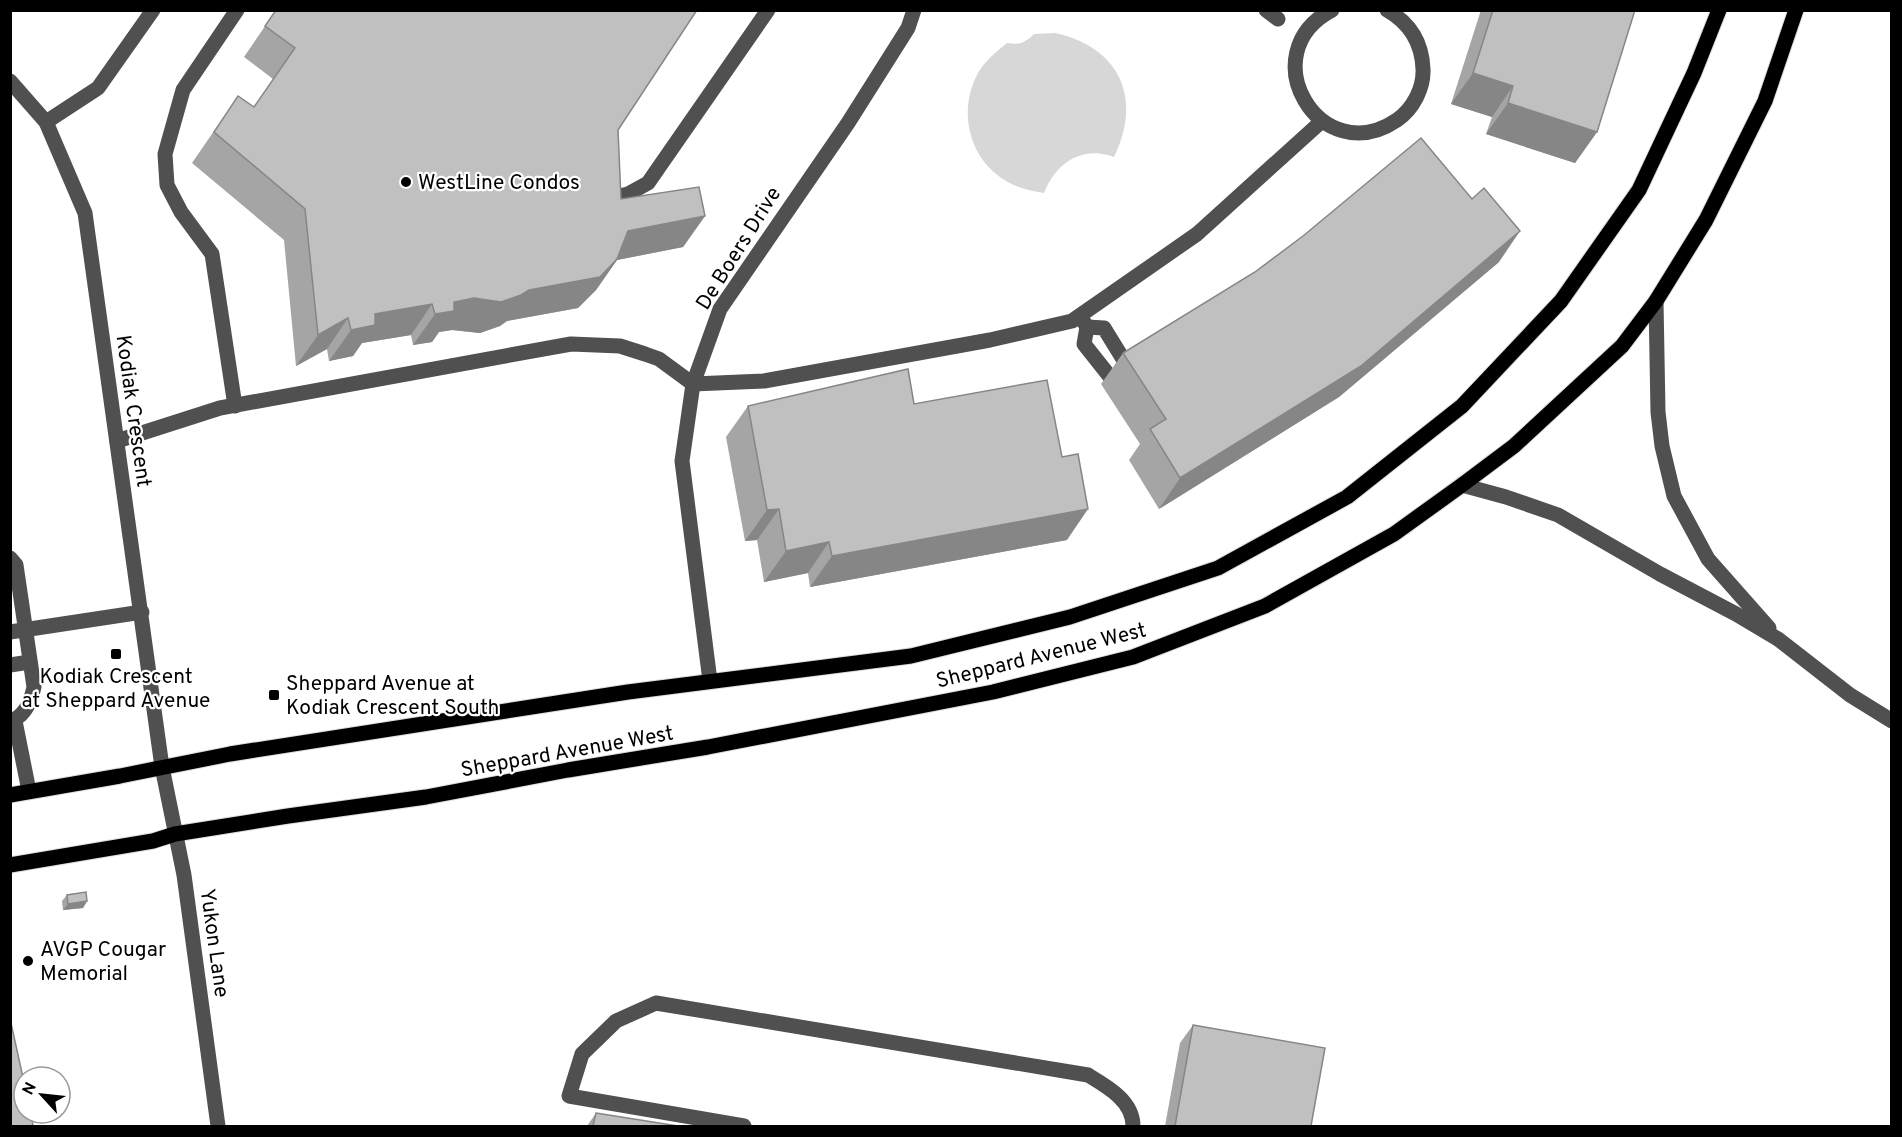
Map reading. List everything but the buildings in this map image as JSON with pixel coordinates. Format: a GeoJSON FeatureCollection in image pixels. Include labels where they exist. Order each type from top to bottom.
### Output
{"type":"FeatureCollection","features":[{"type":"Feature","properties":{"kind":"main road","name":"Sheppard Avenue West"},"geometry":{"type":"LineString","coordinates":[[10,795],[230,754],[710,681],[911,656],[1070,617],[1218,568],[1347,497],[1462,406],[1561,301],[1639,190],[1694,74],[1719,10]]}},
{"type":"Feature","properties":{"kind":"main road","name":"Sheppard Avenue West"},"geometry":{"type":"LineString","coordinates":[[10,865],[153,841],[175,834],[426,797],[708,747],[993,692],[1133,657],[1265,606],[1394,534],[1462,485],[1514,446],[1622,346],[1656,301],[1706,220],[1765,101],[1796,10]]}},
{"type":"Feature","properties":{"kind":"street"},"geometry":{"type":"LineString","coordinates":[[46,122],[98,88],[153,10]]}},
{"type":"Feature","properties":{"kind":"street"},"geometry":{"type":"LineString","coordinates":[[235,406],[212,254],[181,212],[167,185],[165,154],[183,90],[237,10]]}},
{"type":"Feature","properties":{"kind":"street"},"geometry":{"type":"LineString","coordinates":[[598,201],[628,194],[648,183],[768,10]]}},
{"type":"Feature","properties":{"kind":"street","name":"De Boers Drive"},"geometry":{"type":"LineString","coordinates":[[710,681],[682,461],[693,384],[720,309],[848,123],[908,28],[914,10]]}},
{"type":"Feature","properties":{"kind":"street"},"geometry":{"type":"LineString","coordinates":[[1332,10],[1307,30],[1298,48],[1295,69],[1298,89],[1307,107],[1322,121],[1341,131],[1364,133],[1385,128],[1404,115],[1417,98],[1423,77],[1422,54],[1414,34],[1400,18],[1387,10]]}},
{"type":"Feature","properties":{"kind":"street","name":"Kodiak Crescent"},"geometry":{"type":"LineString","coordinates":[[10,81],[46,122],[85,213],[162,766]]}},
{"type":"Feature","properties":{"kind":"street"},"geometry":{"type":"LineString","coordinates":[[1084,321],[1197,234],[1322,121]]}},
{"type":"Feature","properties":{"kind":"street"},"geometry":{"type":"LineString","coordinates":[[1656,301],[1658,412],[1662,446],[1674,496],[1708,559],[1778,639]]}},
{"type":"Feature","properties":{"kind":"street"},"geometry":{"type":"LineString","coordinates":[[117,441],[220,408],[571,345],[620,346],[659,359],[693,384],[775,379],[990,340],[1072,321],[1084,321],[1104,328],[1128,367]]}},
{"type":"Feature","properties":{"kind":"street"},"geometry":{"type":"LineString","coordinates":[[1084,321],[1084,344],[1111,378]]}},
{"type":"Feature","properties":{"kind":"street"},"geometry":{"type":"LineString","coordinates":[[1462,485],[1558,515],[1778,639],[1850,695],[1892,721]]}},
{"type":"Feature","properties":{"kind":"street"},"geometry":{"type":"LineString","coordinates":[[10,558],[16,565],[18,632],[30,662],[34,687],[31,700],[13,721],[29,791]]}},
{"type":"Feature","properties":{"kind":"street"},"geometry":{"type":"LineString","coordinates":[[18,632],[142,612]]}},
{"type":"Feature","properties":{"kind":"street"},"geometry":{"type":"LineString","coordinates":[[10,665],[30,662]]}},
{"type":"Feature","properties":{"kind":"street","name":"Yukon Lane"},"geometry":{"type":"LineString","coordinates":[[162,766],[184,875],[218,1126]]}},
{"type":"Feature","properties":{"kind":"street"},"geometry":{"type":"LineString","coordinates":[[744,1126],[569,1096],[582,1054],[616,1021],[656,1003],[1088,1075],[1114,1090],[1133,1116],[1133,1126]]}},
{"type":"Feature","properties":{"kind":"shaded area"},"geometry":{"type":"Polygon","coordinates":[[[1055,33],[1077,40],[1095,50],[1109,63],[1119,78],[1125,95],[1126,114],[1114,157],[1091,153],[1072,159],[1056,173],[1044,193],[1010,183],[989,168],[974,145],[970,132],[968,104],[971,90],[982,67],[1007,43],[1022,43],[1034,34],[1055,33]]]}},
{"type":"Feature","properties":{"kind":"place","name":"WestLine Condos"},"geometry":{"type":"Point","coordinates":[406,182]}},
{"type":"Feature","properties":{"kind":"place","name":"Kodiak Crescent at Sheppard Avenue"},"geometry":{"type":"Point","coordinates":[116,654]}},
{"type":"Feature","properties":{"kind":"place","name":"Sheppard Avenue at Kodiak Crescent South"},"geometry":{"type":"Point","coordinates":[274,695]}},
{"type":"Feature","properties":{"kind":"place","name":"AVGP Cougar Memorial"},"geometry":{"type":"Point","coordinates":[28,961]}}]}
